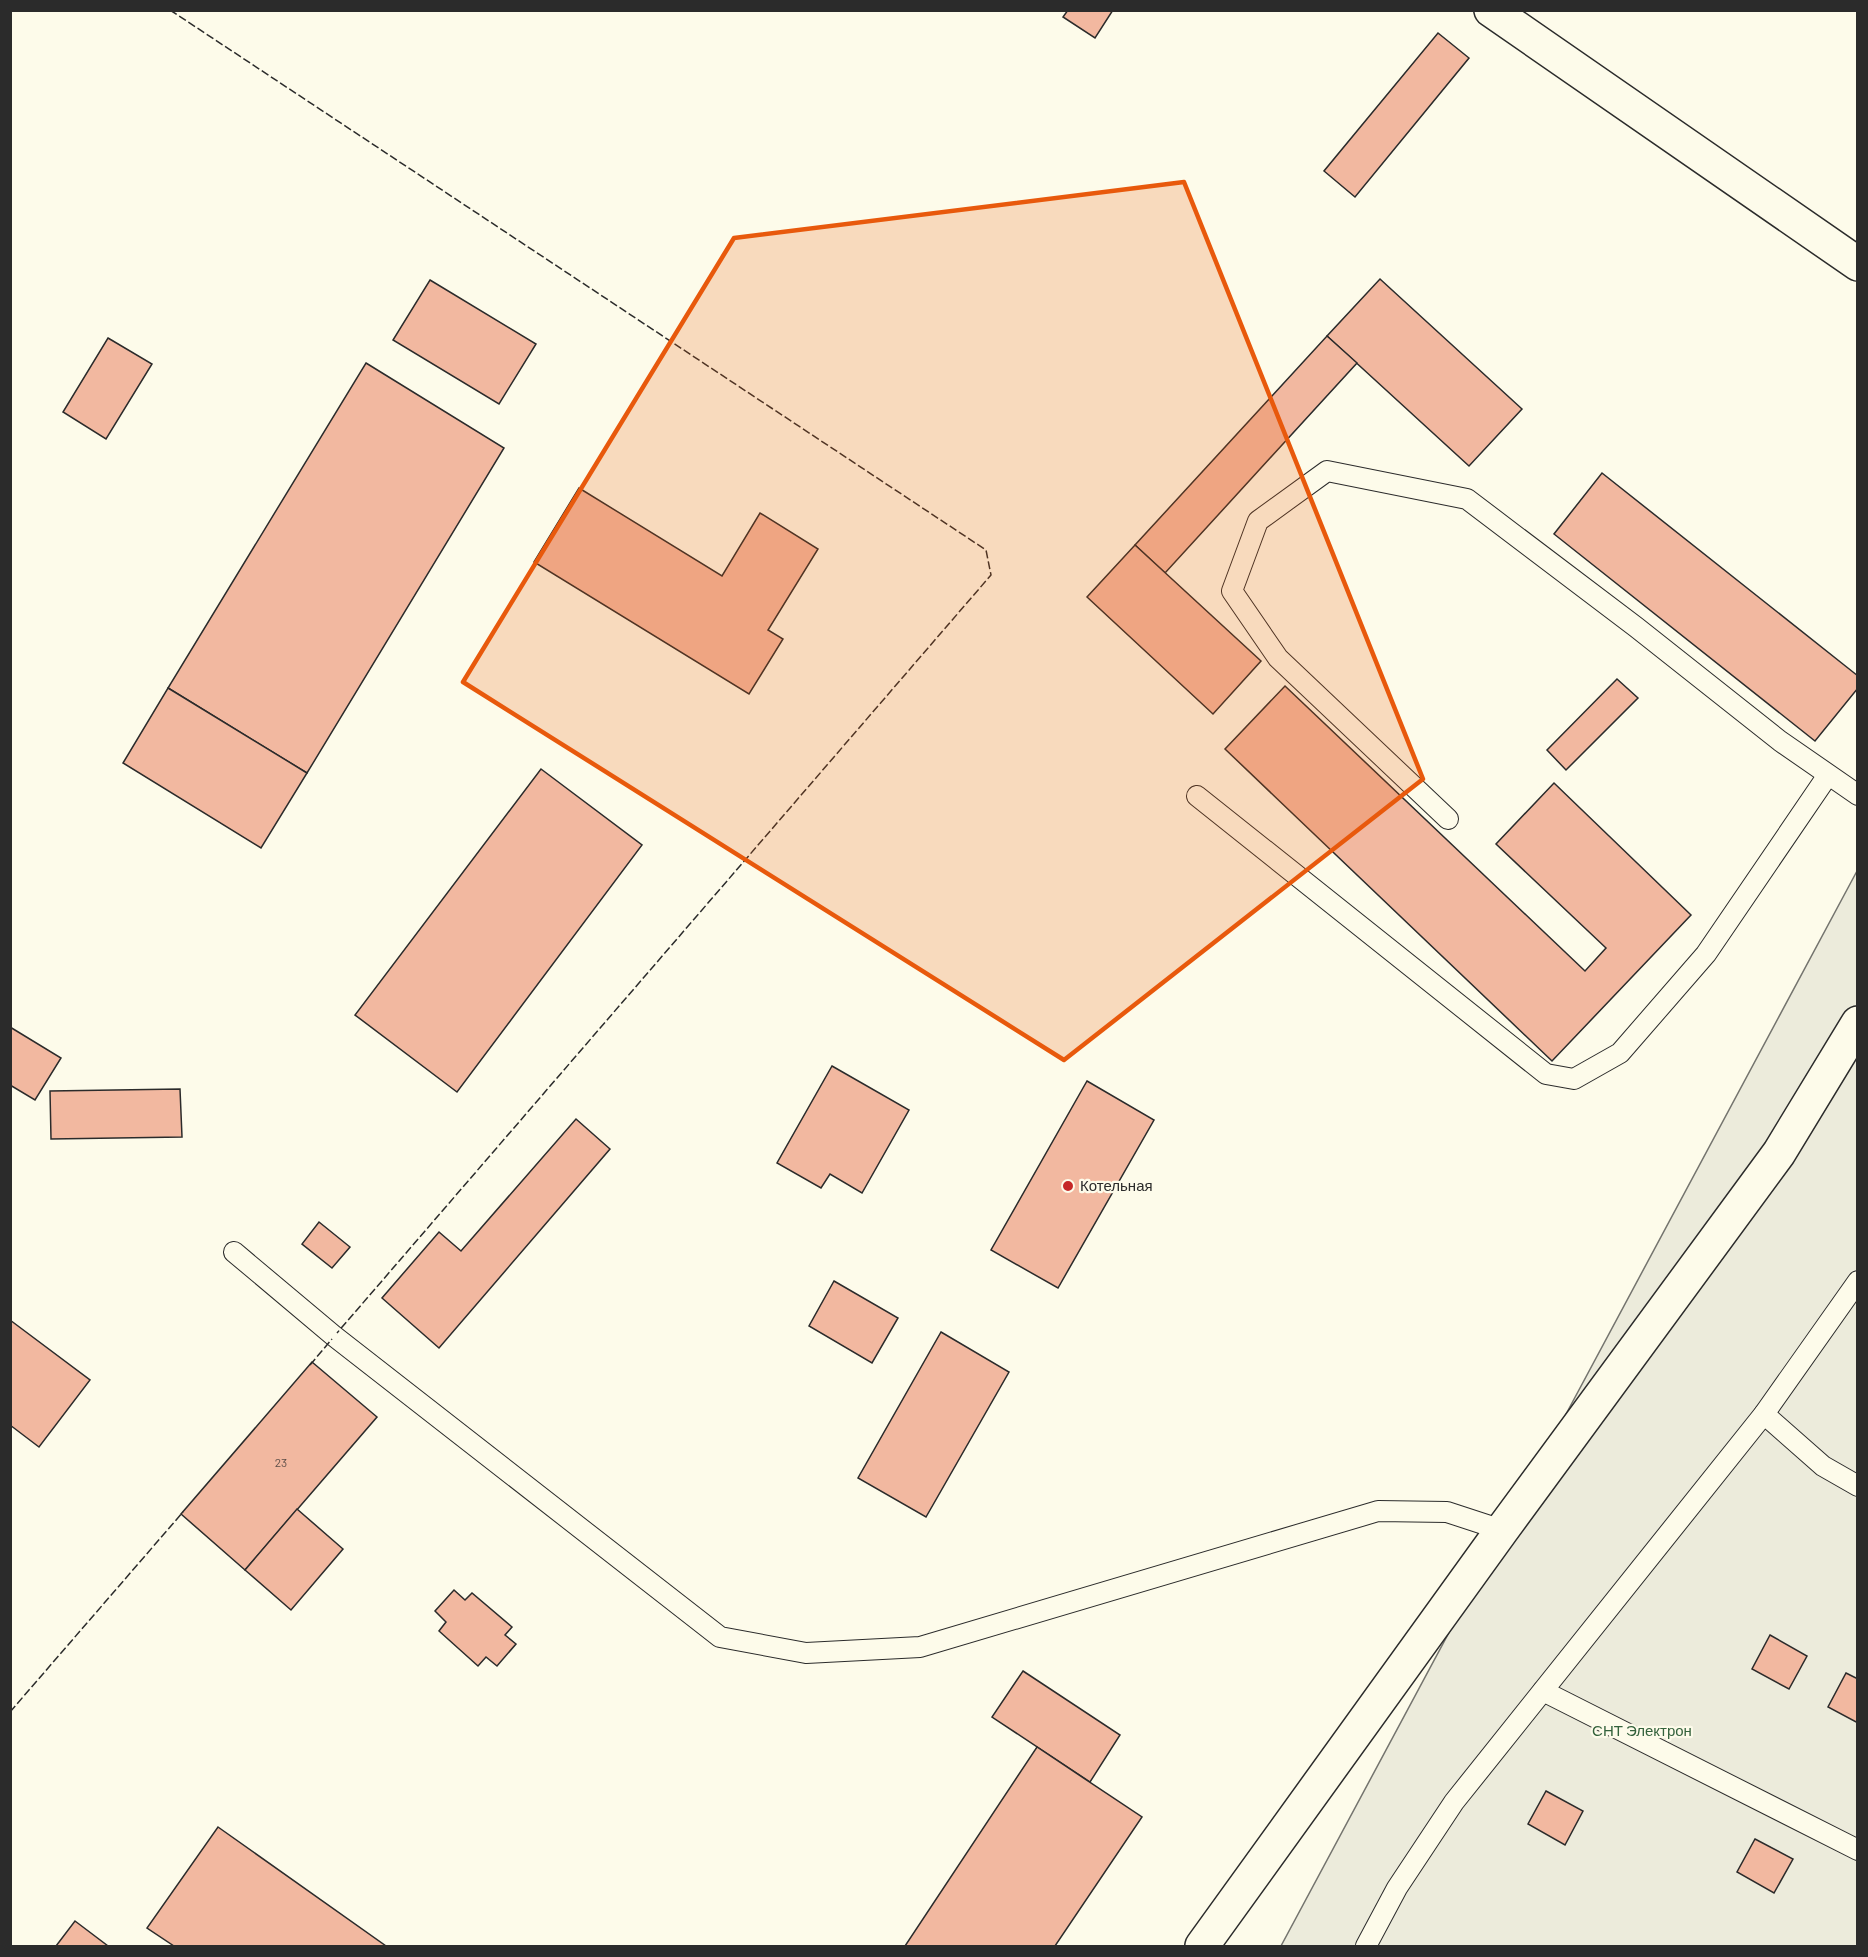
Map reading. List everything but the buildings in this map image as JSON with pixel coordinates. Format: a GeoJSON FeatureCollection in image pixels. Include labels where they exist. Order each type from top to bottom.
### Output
{"type":"FeatureCollection","features":[{"type":"Feature","properties":{"kind":"street"},"geometry":{"type":"LineString","coordinates":[[1491,10],[1857,264]]}},
{"type":"Feature","properties":{"kind":"street"},"geometry":{"type":"LineString","coordinates":[[1202,1947],[1502,1530],[1779,1153],[1857,1023]]}},
{"type":"Feature","properties":{"kind":"lane"},"geometry":{"type":"LineString","coordinates":[[1448,819],[1278,658],[1232,591],[1258,521],[1327,471],[1467,500],[1636,627],[1780,741],[1857,795]]}},
{"type":"Feature","properties":{"kind":"lane"},"geometry":{"type":"LineString","coordinates":[[1197,796],[1546,1074],[1574,1079],[1620,1053],[1706,954],[1828,775]]}},
{"type":"Feature","properties":{"kind":"lane"},"geometry":{"type":"LineString","coordinates":[[234,1252],[334,1336],[720,1636],[806,1653],[920,1647],[1378,1511],[1447,1512],[1502,1530]]}},
{"type":"Feature","properties":{"kind":"lane"},"geometry":{"type":"LineString","coordinates":[[1366,1947],[1397,1888],[1454,1802],[1764,1414],[1857,1281]]}},
{"type":"Feature","properties":{"kind":"lane"},"geometry":{"type":"LineString","coordinates":[[1764,1414],[1823,1466],[1857,1486]]}},
{"type":"Feature","properties":{"kind":"lane"},"geometry":{"type":"LineString","coordinates":[[1543,1691],[1857,1850]]}},
{"type":"Feature","properties":{"kind":"highlighted area"},"geometry":{"type":"Polygon","coordinates":[[[1184,182],[1423,779],[1064,1060],[463,682],[734,238],[1184,182]]]}},
{"type":"Feature","properties":{"kind":"green space","name":"СНТ Электрон"},"geometry":{"type":"Polygon","coordinates":[[[1857,871],[1857,1946],[1281,1946],[1857,871]]]}},
{"type":"Feature","properties":{"kind":"fence"},"geometry":{"type":"LineString","coordinates":[[170,10],[986,550],[991,575],[337,1333]]}},
{"type":"Feature","properties":{"kind":"fence"},"geometry":{"type":"LineString","coordinates":[[310,1365],[332,1339]]}},
{"type":"Feature","properties":{"kind":"fence"},"geometry":{"type":"LineString","coordinates":[[10,1712],[183,1512]]}},
{"type":"Feature","properties":{"kind":"place","name":"Котельная"},"geometry":{"type":"Point","coordinates":[1068,1186]}}]}
